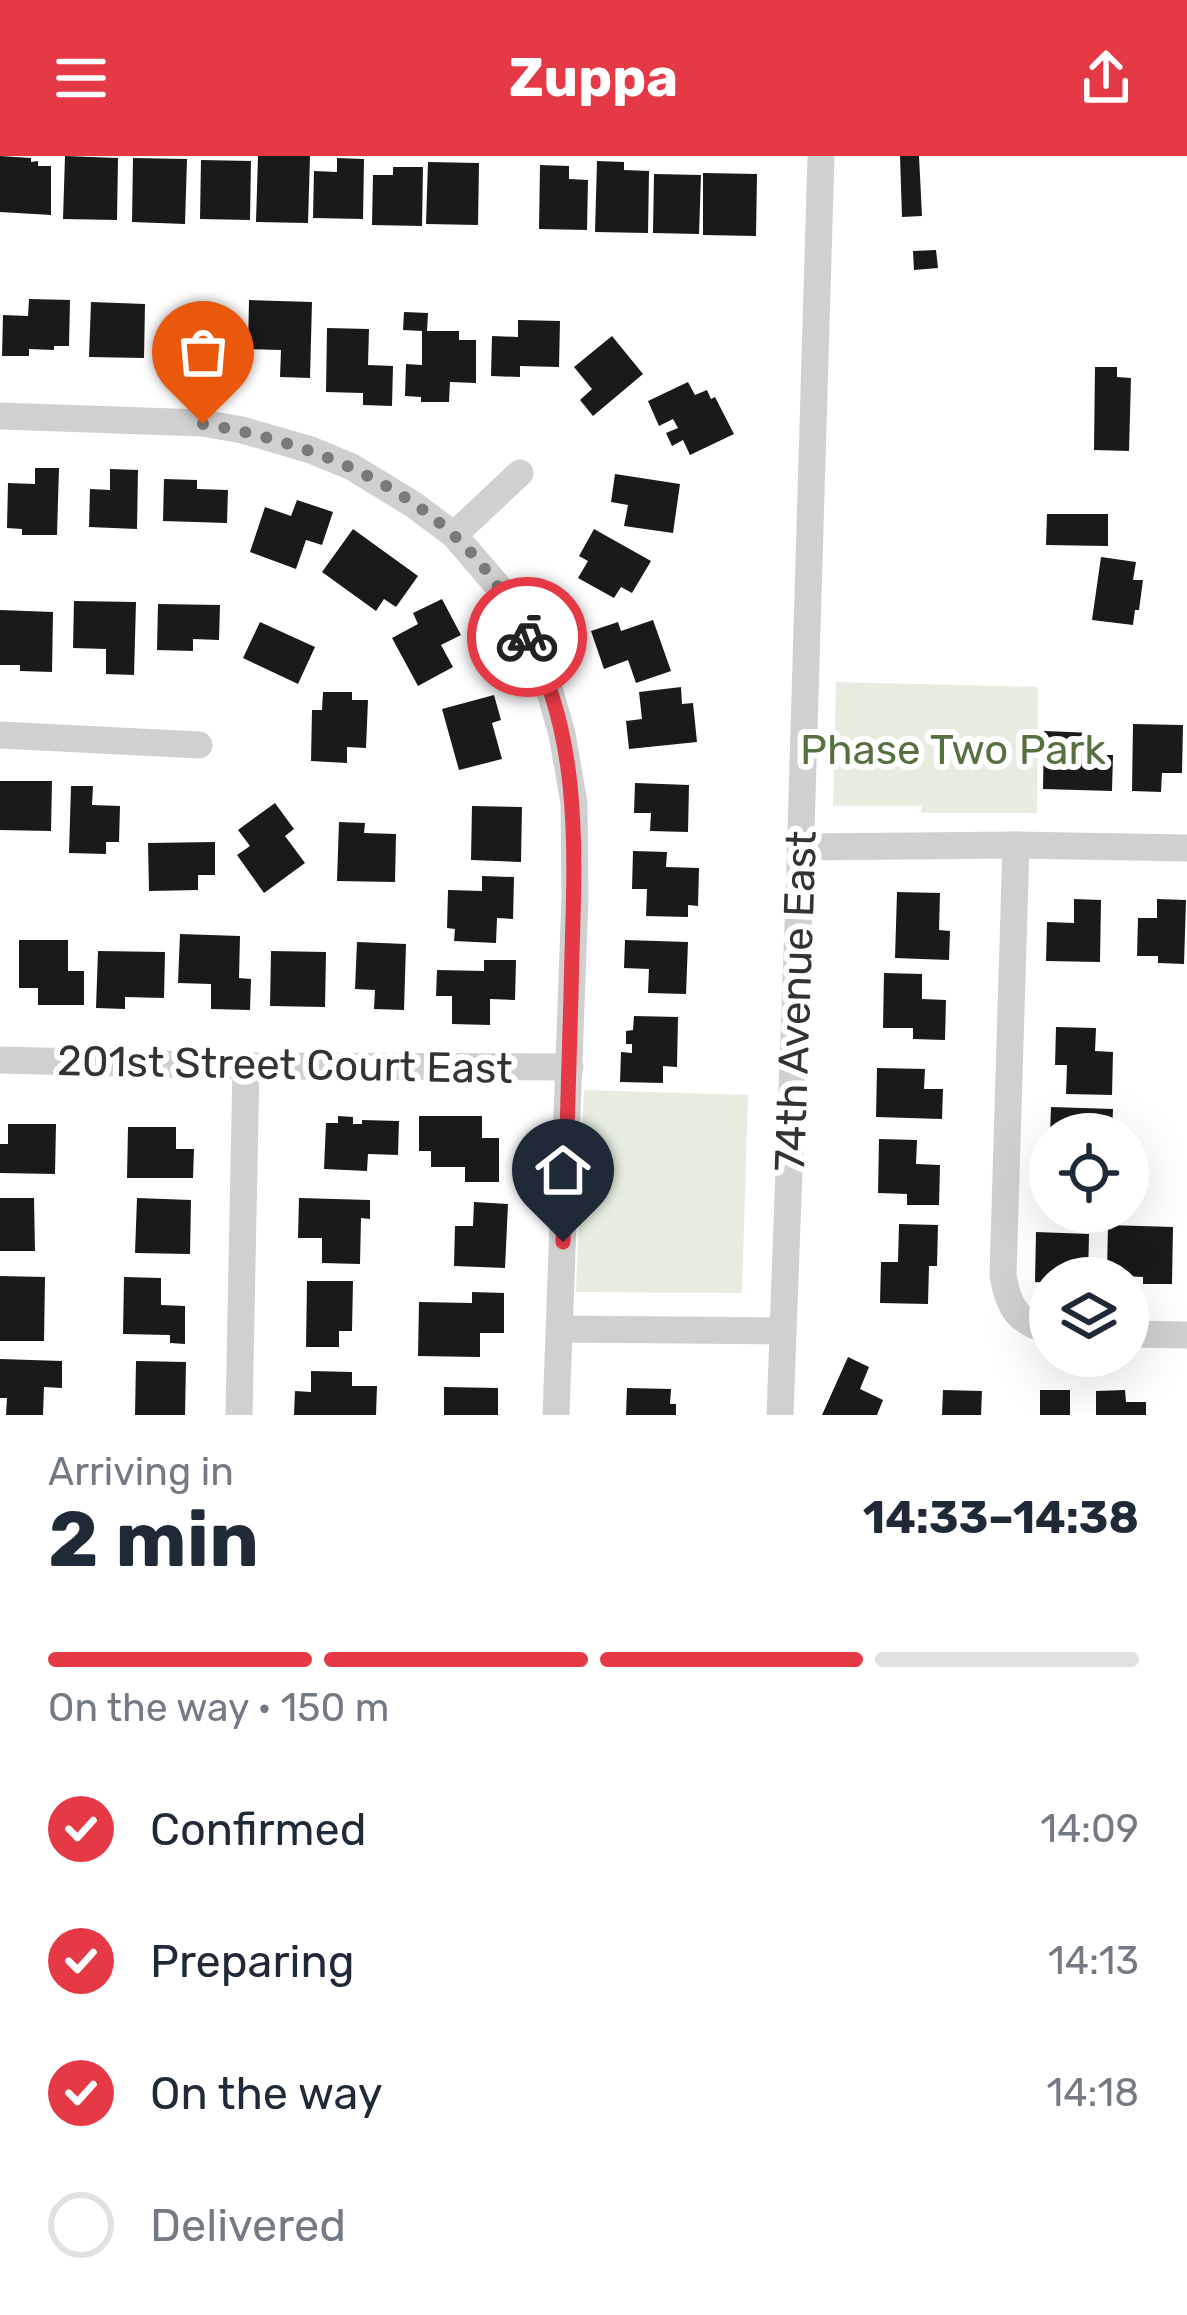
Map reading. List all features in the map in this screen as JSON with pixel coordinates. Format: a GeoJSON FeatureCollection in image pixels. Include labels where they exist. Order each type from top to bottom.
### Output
{"type":"FeatureCollection","features":[{"type":"Feature","properties":{"kind":"street","name":"74th Avenue East"},"geometry":{"type":"LineString","coordinates":[[780,1415],[820,156]]}},
{"type":"Feature","properties":{"kind":"street"},"geometry":{"type":"LineString","coordinates":[[0,416],[203,424],[311,450],[352,467],[414,505],[454,535],[503,592],[542,664],[562,734],[574,803],[575,897],[556,1415]]}},
{"type":"Feature","properties":{"kind":"street"},"geometry":{"type":"LineString","coordinates":[[454,535],[520,472]]}},
{"type":"Feature","properties":{"kind":"street"},"geometry":{"type":"LineString","coordinates":[[0,735],[199,745]]}},
{"type":"Feature","properties":{"kind":"street"},"geometry":{"type":"LineString","coordinates":[[1016,845],[1003,1275],[1007,1298],[1029,1325]]}},
{"type":"Feature","properties":{"kind":"street"},"geometry":{"type":"LineString","coordinates":[[800,847],[1187,848]]}},
{"type":"Feature","properties":{"kind":"street","name":"201st Street Court East"},"geometry":{"type":"LineString","coordinates":[[0,1060],[570,1067]]}},
{"type":"Feature","properties":{"kind":"street"},"geometry":{"type":"LineString","coordinates":[[239,1415],[246,1066]]}},
{"type":"Feature","properties":{"kind":"street"},"geometry":{"type":"LineString","coordinates":[[560,1329],[783,1331]]}},
{"type":"Feature","properties":{"kind":"street"},"geometry":{"type":"LineString","coordinates":[[1149,1334],[1187,1335]]}},
{"type":"Feature","properties":{"kind":"green space","name":"Phase Two Park"},"geometry":{"type":"Polygon","coordinates":[[[836,682],[1038,687],[1037,813],[921,813],[921,806],[833,806],[836,682]]]}},
{"type":"Feature","properties":{"kind":"green space"},"geometry":{"type":"Polygon","coordinates":[[[584,1090],[748,1095],[742,1293],[576,1292],[584,1090]]]}},
{"type":"Feature","properties":{"kind":"building"},"geometry":{"type":"Polygon","coordinates":[[[0,156],[31,158],[38,166],[51,166],[51,215],[0,212],[0,156]]]}},
{"type":"Feature","properties":{"kind":"building"},"geometry":{"type":"Polygon","coordinates":[[[65,156],[118,158],[117,220],[63,219],[65,156]]]}},
{"type":"Feature","properties":{"kind":"building"},"geometry":{"type":"Polygon","coordinates":[[[258,156],[310,156],[308,223],[256,222],[258,156]]]}},
{"type":"Feature","properties":{"kind":"building"},"geometry":{"type":"Polygon","coordinates":[[[900,156],[919,156],[922,216],[902,217],[900,156]]]}},
{"type":"Feature","properties":{"kind":"building"},"geometry":{"type":"Polygon","coordinates":[[[133,158],[187,159],[185,224],[132,222],[133,158]]]}},
{"type":"Feature","properties":{"kind":"building"},"geometry":{"type":"Polygon","coordinates":[[[337,158],[364,159],[363,219],[313,218],[314,171],[337,172],[337,158]]]}},
{"type":"Feature","properties":{"kind":"building"},"geometry":{"type":"Polygon","coordinates":[[[201,160],[251,161],[250,220],[200,219],[201,160]]]}},
{"type":"Feature","properties":{"kind":"building"},"geometry":{"type":"Polygon","coordinates":[[[597,161],[624,162],[624,170],[649,171],[648,233],[595,232],[597,161]]]}},
{"type":"Feature","properties":{"kind":"building"},"geometry":{"type":"Polygon","coordinates":[[[428,162],[479,163],[478,225],[426,224],[428,162]]]}},
{"type":"Feature","properties":{"kind":"building"},"geometry":{"type":"Polygon","coordinates":[[[540,165],[569,166],[569,179],[588,180],[587,230],[539,229],[540,165]]]}},
{"type":"Feature","properties":{"kind":"building"},"geometry":{"type":"Polygon","coordinates":[[[393,167],[423,167],[422,226],[372,225],[373,175],[393,175],[393,167]]]}},
{"type":"Feature","properties":{"kind":"building"},"geometry":{"type":"Polygon","coordinates":[[[703,173],[757,174],[756,236],[703,235],[703,173]]]}},
{"type":"Feature","properties":{"kind":"building"},"geometry":{"type":"Polygon","coordinates":[[[654,174],[701,175],[699,234],[653,233],[654,174]]]}},
{"type":"Feature","properties":{"kind":"building"},"geometry":{"type":"Polygon","coordinates":[[[936,250],[938,268],[914,270],[913,251],[936,250]]]}},
{"type":"Feature","properties":{"kind":"building"},"geometry":{"type":"Polygon","coordinates":[[[29,299],[70,300],[69,346],[29,349],[29,356],[2,356],[3,315],[28,316],[29,299]]]}},
{"type":"Feature","properties":{"kind":"building"},"geometry":{"type":"Polygon","coordinates":[[[249,300],[312,302],[310,378],[280,377],[281,350],[248,349],[249,300]]]}},
{"type":"Feature","properties":{"kind":"building"},"geometry":{"type":"Polygon","coordinates":[[[91,302],[145,304],[144,358],[89,357],[91,302]]]}},
{"type":"Feature","properties":{"kind":"building"},"geometry":{"type":"Polygon","coordinates":[[[174,311],[228,313],[226,364],[172,362],[174,311]]]}},
{"type":"Feature","properties":{"kind":"building"},"geometry":{"type":"Polygon","coordinates":[[[404,312],[428,313],[427,331],[459,331],[459,340],[476,340],[476,383],[450,382],[449,402],[421,402],[421,397],[405,396],[406,364],[422,365],[422,331],[403,330],[404,312]]]}},
{"type":"Feature","properties":{"kind":"building"},"geometry":{"type":"Polygon","coordinates":[[[518,320],[560,321],[559,367],[520,366],[520,377],[491,376],[492,336],[518,337],[518,320]]]}},
{"type":"Feature","properties":{"kind":"building"},"geometry":{"type":"Polygon","coordinates":[[[327,328],[369,329],[368,365],[393,366],[392,406],[363,405],[363,393],[326,392],[327,328]]]}},
{"type":"Feature","properties":{"kind":"building"},"geometry":{"type":"Polygon","coordinates":[[[612,336],[643,374],[593,416],[580,400],[592,389],[574,367],[612,336]]]}},
{"type":"Feature","properties":{"kind":"building"},"geometry":{"type":"Polygon","coordinates":[[[1095,367],[1117,367],[1117,377],[1131,378],[1129,451],[1094,450],[1095,367]]]}},
{"type":"Feature","properties":{"kind":"building"},"geometry":{"type":"Polygon","coordinates":[[[688,382],[695,395],[707,390],[711,399],[715,397],[734,434],[690,455],[683,440],[672,446],[666,433],[678,428],[673,419],[659,426],[648,401],[688,382]]]}},
{"type":"Feature","properties":{"kind":"building"},"geometry":{"type":"Polygon","coordinates":[[[35,468],[59,468],[57,535],[22,535],[22,529],[7,528],[8,483],[35,484],[35,468]]]}},
{"type":"Feature","properties":{"kind":"building"},"geometry":{"type":"Polygon","coordinates":[[[110,469],[138,470],[137,529],[89,527],[90,489],[110,490],[110,469]]]}},
{"type":"Feature","properties":{"kind":"building"},"geometry":{"type":"Polygon","coordinates":[[[615,474],[680,484],[673,533],[624,526],[628,505],[611,502],[615,474]]]}},
{"type":"Feature","properties":{"kind":"building"},"geometry":{"type":"Polygon","coordinates":[[[164,479],[197,480],[197,489],[228,490],[227,523],[163,521],[164,479]]]}},
{"type":"Feature","properties":{"kind":"building"},"geometry":{"type":"Polygon","coordinates":[[[297,500],[333,512],[322,545],[306,540],[296,569],[250,552],[265,507],[291,516],[297,500]]]}},
{"type":"Feature","properties":{"kind":"building"},"geometry":{"type":"Polygon","coordinates":[[[1047,514],[1108,514],[1108,546],[1046,545],[1047,514]]]}},
{"type":"Feature","properties":{"kind":"building"},"geometry":{"type":"Polygon","coordinates":[[[353,529],[418,576],[396,607],[384,599],[376,611],[322,572],[353,529]]]}},
{"type":"Feature","properties":{"kind":"building"},"geometry":{"type":"Polygon","coordinates":[[[594,529],[651,561],[632,593],[621,587],[614,598],[578,578],[588,561],[579,556],[594,529]]]}},
{"type":"Feature","properties":{"kind":"building"},"geometry":{"type":"Polygon","coordinates":[[[1101,557],[1136,562],[1133,580],[1143,580],[1133,625],[1092,620],[1101,557]]]}},
{"type":"Feature","properties":{"kind":"building"},"geometry":{"type":"Polygon","coordinates":[[[442,599],[461,635],[441,645],[453,667],[418,686],[392,638],[418,624],[413,613],[442,599]]]}},
{"type":"Feature","properties":{"kind":"building"},"geometry":{"type":"Polygon","coordinates":[[[74,601],[136,602],[134,675],[106,674],[106,649],[73,648],[74,601]]]}},
{"type":"Feature","properties":{"kind":"building"},"geometry":{"type":"Polygon","coordinates":[[[158,604],[220,605],[219,640],[193,639],[193,651],[157,650],[158,604]]]}},
{"type":"Feature","properties":{"kind":"building"},"geometry":{"type":"Polygon","coordinates":[[[0,610],[53,612],[52,672],[0,665],[0,610]]]}},
{"type":"Feature","properties":{"kind":"building"},"geometry":{"type":"Polygon","coordinates":[[[653,620],[671,671],[636,683],[628,660],[604,669],[591,631],[618,622],[621,631],[653,620]]]}},
{"type":"Feature","properties":{"kind":"building"},"geometry":{"type":"Polygon","coordinates":[[[260,622],[315,647],[298,684],[243,658],[260,622]]]}},
{"type":"Feature","properties":{"kind":"building"},"geometry":{"type":"Polygon","coordinates":[[[681,687],[682,704],[693,703],[697,742],[629,749],[626,721],[642,719],[639,692],[681,687]]]}},
{"type":"Feature","properties":{"kind":"building"},"geometry":{"type":"Polygon","coordinates":[[[323,692],[352,692],[352,700],[368,700],[366,748],[347,747],[347,763],[311,761],[312,710],[322,710],[323,692]]]}},
{"type":"Feature","properties":{"kind":"building"},"geometry":{"type":"Polygon","coordinates":[[[494,695],[501,720],[492,723],[502,759],[459,770],[442,709],[494,695]]]}},
{"type":"Feature","properties":{"kind":"building"},"geometry":{"type":"Polygon","coordinates":[[[1133,724],[1183,725],[1182,773],[1162,773],[1161,792],[1132,791],[1133,724]]]}},
{"type":"Feature","properties":{"kind":"building"},"geometry":{"type":"Polygon","coordinates":[[[1044,731],[1095,733],[1095,755],[1113,755],[1112,791],[1043,789],[1044,731]]]}},
{"type":"Feature","properties":{"kind":"building"},"geometry":{"type":"Polygon","coordinates":[[[0,781],[52,781],[51,831],[0,830],[0,781]]]}},
{"type":"Feature","properties":{"kind":"building"},"geometry":{"type":"Polygon","coordinates":[[[635,783],[689,785],[688,832],[650,831],[651,813],[634,813],[635,783]]]}},
{"type":"Feature","properties":{"kind":"building"},"geometry":{"type":"Polygon","coordinates":[[[71,786],[93,786],[92,805],[120,806],[119,842],[106,842],[106,854],[69,853],[71,786]]]}},
{"type":"Feature","properties":{"kind":"building"},"geometry":{"type":"Polygon","coordinates":[[[275,803],[294,829],[285,836],[305,863],[264,893],[237,855],[250,846],[238,830],[275,803]]]}},
{"type":"Feature","properties":{"kind":"building"},"geometry":{"type":"Polygon","coordinates":[[[472,806],[522,807],[521,862],[471,860],[472,806]]]}},
{"type":"Feature","properties":{"kind":"building"},"geometry":{"type":"Polygon","coordinates":[[[339,822],[365,823],[364,833],[396,834],[395,882],[337,881],[339,822]]]}},
{"type":"Feature","properties":{"kind":"building"},"geometry":{"type":"Polygon","coordinates":[[[215,842],[215,875],[198,875],[198,890],[149,891],[148,843],[215,842]]]}},
{"type":"Feature","properties":{"kind":"building"},"geometry":{"type":"Polygon","coordinates":[[[633,851],[667,852],[666,867],[699,868],[698,906],[688,905],[688,917],[646,916],[647,889],[632,889],[633,851]]]}},
{"type":"Feature","properties":{"kind":"building"},"geometry":{"type":"Polygon","coordinates":[[[482,876],[514,877],[513,919],[497,918],[496,943],[454,941],[455,929],[447,928],[448,890],[482,891],[482,876]]]}},
{"type":"Feature","properties":{"kind":"building"},"geometry":{"type":"Polygon","coordinates":[[[897,892],[940,893],[939,930],[950,931],[949,960],[895,958],[897,892]]]}},
{"type":"Feature","properties":{"kind":"building"},"geometry":{"type":"Polygon","coordinates":[[[1074,899],[1101,900],[1100,962],[1046,961],[1047,922],[1074,923],[1074,899]]]}},
{"type":"Feature","properties":{"kind":"building"},"geometry":{"type":"Polygon","coordinates":[[[1157,899],[1186,900],[1184,964],[1137,956],[1138,918],[1157,918],[1157,899]]]}},
{"type":"Feature","properties":{"kind":"building"},"geometry":{"type":"Polygon","coordinates":[[[180,934],[240,936],[239,978],[251,979],[250,1010],[211,1009],[211,984],[178,983],[180,934]]]}},
{"type":"Feature","properties":{"kind":"building"},"geometry":{"type":"Polygon","coordinates":[[[19,940],[68,940],[68,971],[84,971],[84,1005],[38,1005],[38,988],[19,988],[19,940]]]}},
{"type":"Feature","properties":{"kind":"building"},"geometry":{"type":"Polygon","coordinates":[[[625,940],[688,942],[686,994],[648,993],[649,969],[624,968],[625,940]]]}},
{"type":"Feature","properties":{"kind":"building"},"geometry":{"type":"Polygon","coordinates":[[[357,942],[406,944],[404,1010],[374,1009],[375,990],[355,989],[357,942]]]}},
{"type":"Feature","properties":{"kind":"building"},"geometry":{"type":"Polygon","coordinates":[[[98,951],[165,952],[164,998],[125,997],[125,1009],[96,1008],[98,951]]]}},
{"type":"Feature","properties":{"kind":"building"},"geometry":{"type":"Polygon","coordinates":[[[271,951],[326,952],[325,1007],[270,1006],[271,951]]]}},
{"type":"Feature","properties":{"kind":"building"},"geometry":{"type":"Polygon","coordinates":[[[484,960],[516,960],[515,1000],[490,999],[490,1025],[452,1024],[452,996],[436,996],[437,970],[484,971],[484,960]]]}},
{"type":"Feature","properties":{"kind":"building"},"geometry":{"type":"Polygon","coordinates":[[[884,973],[922,974],[922,999],[946,1000],[945,1040],[913,1039],[913,1028],[883,1028],[884,973]]]}},
{"type":"Feature","properties":{"kind":"building"},"geometry":{"type":"Polygon","coordinates":[[[634,1016],[678,1017],[677,1067],[663,1066],[663,1083],[620,1082],[621,1052],[632,1053],[626,1031],[633,1030],[634,1016]]]}},
{"type":"Feature","properties":{"kind":"building"},"geometry":{"type":"Polygon","coordinates":[[[1056,1027],[1096,1028],[1095,1051],[1113,1052],[1112,1095],[1066,1094],[1067,1065],[1055,1065],[1056,1027]]]}},
{"type":"Feature","properties":{"kind":"building"},"geometry":{"type":"Polygon","coordinates":[[[877,1068],[925,1069],[924,1089],[943,1089],[942,1119],[876,1117],[877,1068]]]}},
{"type":"Feature","properties":{"kind":"building"},"geometry":{"type":"Polygon","coordinates":[[[1051,1107],[1113,1109],[1113,1113],[1051,1113],[1051,1107]]]}},
{"type":"Feature","properties":{"kind":"building"},"geometry":{"type":"Polygon","coordinates":[[[338,1116],[353,1117],[353,1124],[399,1121],[398,1155],[368,1154],[367,1171],[324,1169],[326,1123],[338,1123],[338,1116]]]}},
{"type":"Feature","properties":{"kind":"building"},"geometry":{"type":"Polygon","coordinates":[[[419,1116],[482,1116],[482,1138],[499,1138],[499,1182],[465,1182],[465,1167],[431,1167],[431,1151],[419,1151],[419,1116]]]}},
{"type":"Feature","properties":{"kind":"building"},"geometry":{"type":"Polygon","coordinates":[[[8,1124],[56,1124],[55,1174],[0,1173],[0,1144],[8,1144],[8,1124]]]}},
{"type":"Feature","properties":{"kind":"building"},"geometry":{"type":"Polygon","coordinates":[[[128,1127],[176,1127],[176,1149],[194,1149],[193,1178],[127,1178],[128,1127]]]}},
{"type":"Feature","properties":{"kind":"building"},"geometry":{"type":"Polygon","coordinates":[[[879,1139],[917,1140],[916,1164],[940,1165],[939,1205],[907,1205],[907,1194],[878,1193],[879,1139]]]}},
{"type":"Feature","properties":{"kind":"building"},"geometry":{"type":"Polygon","coordinates":[[[0,1198],[34,1198],[35,1251],[0,1251],[0,1198]]]}},
{"type":"Feature","properties":{"kind":"building"},"geometry":{"type":"Polygon","coordinates":[[[137,1198],[191,1200],[190,1254],[135,1253],[137,1198]]]}},
{"type":"Feature","properties":{"kind":"building"},"geometry":{"type":"Polygon","coordinates":[[[299,1198],[370,1200],[370,1219],[361,1218],[360,1264],[322,1263],[322,1238],[298,1238],[299,1198]]]}},
{"type":"Feature","properties":{"kind":"building"},"geometry":{"type":"Polygon","coordinates":[[[474,1202],[508,1204],[505,1268],[454,1266],[455,1226],[473,1226],[474,1202]]]}},
{"type":"Feature","properties":{"kind":"building"},"geometry":{"type":"Polygon","coordinates":[[[899,1224],[938,1225],[937,1266],[929,1266],[928,1304],[880,1303],[881,1262],[898,1262],[899,1224]]]}},
{"type":"Feature","properties":{"kind":"building"},"geometry":{"type":"Polygon","coordinates":[[[1149,1226],[1173,1227],[1172,1284],[1149,1284],[1149,1257],[1107,1257],[1108,1233],[1149,1233],[1149,1226]]]}},
{"type":"Feature","properties":{"kind":"building"},"geometry":{"type":"Polygon","coordinates":[[[1036,1233],[1089,1234],[1088,1257],[1036,1257],[1036,1233]]]}},
{"type":"Feature","properties":{"kind":"building"},"geometry":{"type":"Polygon","coordinates":[[[0,1276],[45,1277],[44,1341],[0,1341],[0,1276]]]}},
{"type":"Feature","properties":{"kind":"building"},"geometry":{"type":"Polygon","coordinates":[[[124,1277],[161,1278],[161,1305],[185,1306],[185,1344],[170,1343],[170,1335],[123,1334],[124,1277]]]}},
{"type":"Feature","properties":{"kind":"building"},"geometry":{"type":"Polygon","coordinates":[[[307,1281],[353,1281],[352,1331],[339,1331],[339,1347],[306,1347],[307,1281]]]}},
{"type":"Feature","properties":{"kind":"building"},"geometry":{"type":"Polygon","coordinates":[[[472,1292],[504,1293],[504,1333],[480,1333],[480,1357],[418,1356],[419,1302],[472,1303],[472,1292]]]}},
{"type":"Feature","properties":{"kind":"building"},"geometry":{"type":"Polygon","coordinates":[[[848,1357],[869,1367],[860,1389],[883,1400],[877,1415],[822,1415],[848,1357]]]}},
{"type":"Feature","properties":{"kind":"building"},"geometry":{"type":"Polygon","coordinates":[[[0,1359],[62,1361],[62,1388],[44,1387],[43,1415],[6,1415],[7,1398],[0,1398],[0,1359]]]}},
{"type":"Feature","properties":{"kind":"building"},"geometry":{"type":"Polygon","coordinates":[[[136,1361],[186,1362],[185,1415],[135,1415],[136,1361]]]}},
{"type":"Feature","properties":{"kind":"building"},"geometry":{"type":"Polygon","coordinates":[[[311,1371],[352,1372],[352,1386],[377,1386],[376,1415],[294,1415],[295,1391],[311,1392],[311,1371]]]}},
{"type":"Feature","properties":{"kind":"building"},"geometry":{"type":"Polygon","coordinates":[[[444,1387],[498,1388],[498,1415],[444,1415],[444,1387]]]}},
{"type":"Feature","properties":{"kind":"building"},"geometry":{"type":"Polygon","coordinates":[[[627,1388],[671,1389],[670,1404],[676,1404],[676,1415],[626,1415],[627,1388]]]}},
{"type":"Feature","properties":{"kind":"building"},"geometry":{"type":"Polygon","coordinates":[[[943,1390],[982,1391],[981,1415],[942,1415],[943,1390]]]}},
{"type":"Feature","properties":{"kind":"building"},"geometry":{"type":"Polygon","coordinates":[[[1040,1390],[1070,1390],[1070,1415],[1040,1415],[1040,1390]]]}},
{"type":"Feature","properties":{"kind":"building"},"geometry":{"type":"Polygon","coordinates":[[[1125,1390],[1126,1402],[1146,1402],[1146,1415],[1096,1415],[1096,1391],[1125,1390]]]}},
{"type":"Feature","properties":{"kind":"way so far"},"geometry":{"type":"LineString","coordinates":[[203,424],[311,450],[352,467],[414,505],[454,535],[503,592],[527,637]]}},
{"type":"Feature","properties":{"kind":"route"},"geometry":{"type":"LineString","coordinates":[[527,637],[542,664],[562,734],[574,803],[563,1242]]}}]}
